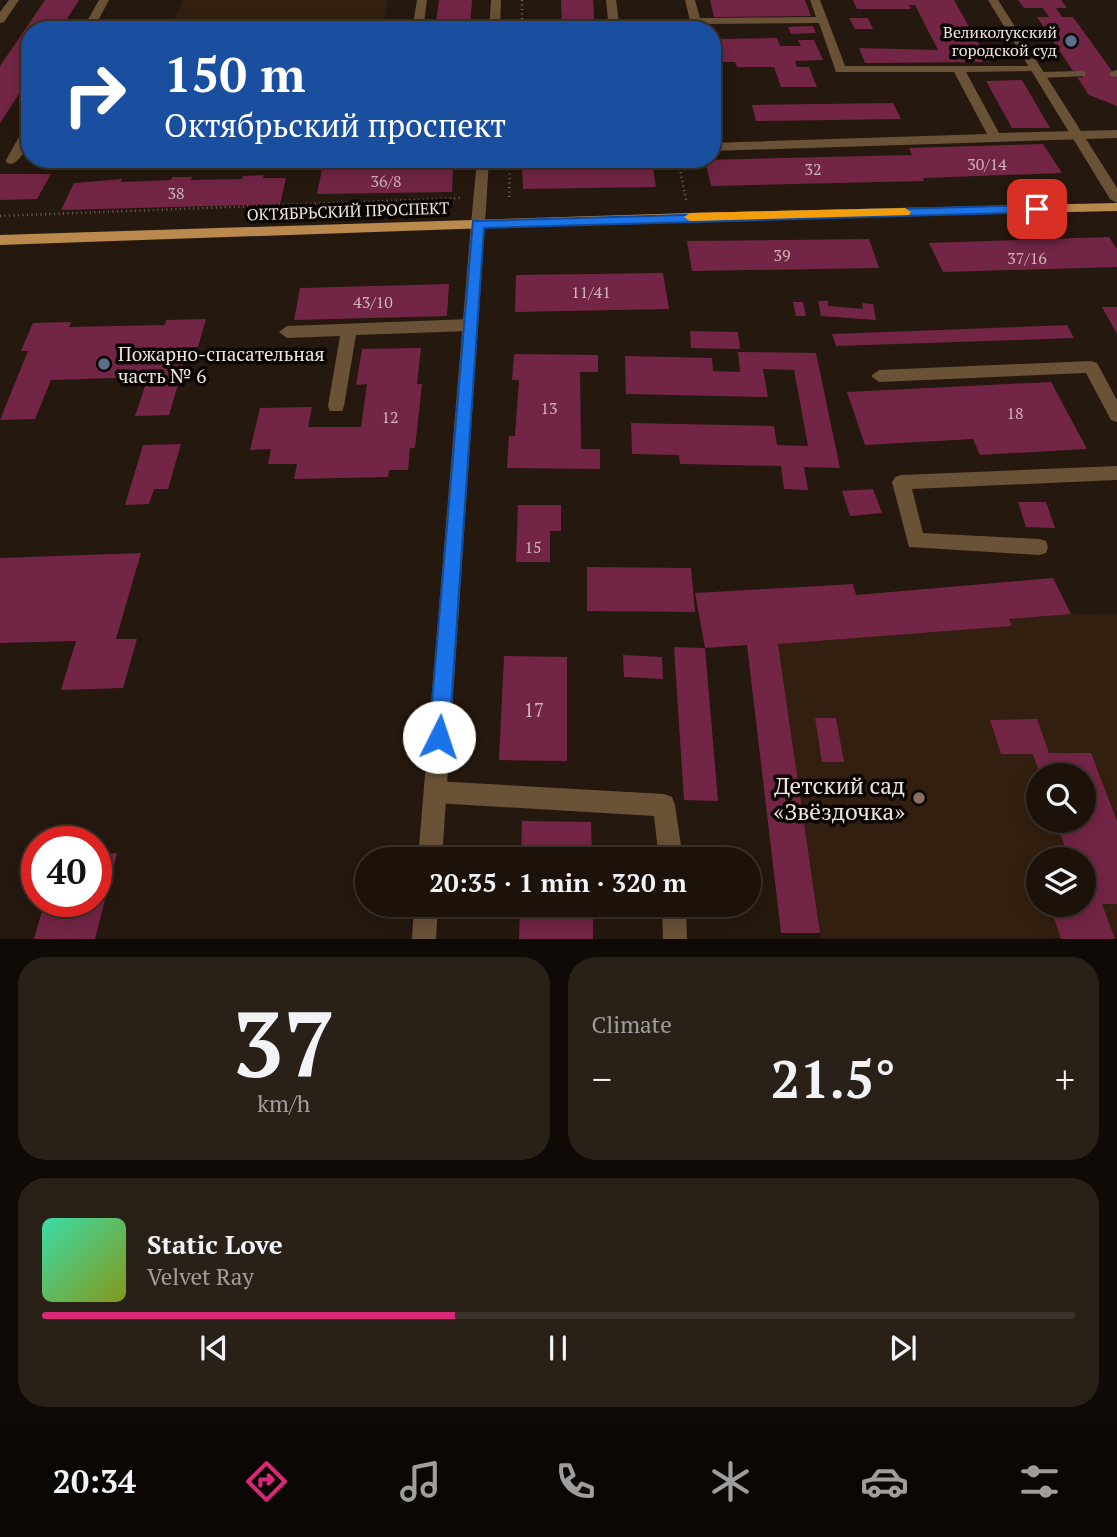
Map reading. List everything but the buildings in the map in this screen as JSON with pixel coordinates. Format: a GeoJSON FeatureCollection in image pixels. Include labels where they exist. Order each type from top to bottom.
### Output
{"type":"FeatureCollection","features":[{"type":"Feature","properties":{"kind":"main road","name":"ОКТЯБРЬСКИЙ ПРОСПЕКТ"},"geometry":{"type":"LineString","coordinates":[[0,240],[689,217],[1117,207]]}},
{"type":"Feature","properties":{"kind":"street"},"geometry":{"type":"LineString","coordinates":[[0,20],[14,0]]}},
{"type":"Feature","properties":{"kind":"street"},"geometry":{"type":"LineString","coordinates":[[92,21],[104,0]]}},
{"type":"Feature","properties":{"kind":"street"},"geometry":{"type":"LineString","coordinates":[[418,21],[422,0]]}},
{"type":"Feature","properties":{"kind":"street"},"geometry":{"type":"LineString","coordinates":[[495,21],[496,0]]}},
{"type":"Feature","properties":{"kind":"street"},"geometry":{"type":"LineString","coordinates":[[611,0],[614,21]]}},
{"type":"Feature","properties":{"kind":"street"},"geometry":{"type":"LineString","coordinates":[[690,0],[695,21],[822,20]]}},
{"type":"Feature","properties":{"kind":"street"},"geometry":{"type":"LineString","coordinates":[[816,0],[840,70],[958,69],[1081,74]]}},
{"type":"Feature","properties":{"kind":"street"},"geometry":{"type":"LineString","coordinates":[[993,0],[1117,199]]}},
{"type":"Feature","properties":{"kind":"street"},"geometry":{"type":"LineString","coordinates":[[958,69],[995,137]]}},
{"type":"Feature","properties":{"kind":"street"},"geometry":{"type":"LineString","coordinates":[[721,147],[1117,134]]}},
{"type":"Feature","properties":{"kind":"street"},"geometry":{"type":"LineString","coordinates":[[6,160],[21,140]]}},
{"type":"Feature","properties":{"kind":"street"},"geometry":{"type":"LineString","coordinates":[[431,847],[482,168]]}},
{"type":"Feature","properties":{"kind":"street"},"geometry":{"type":"LineString","coordinates":[[286,332],[470,325]]}},
{"type":"Feature","properties":{"kind":"street"},"geometry":{"type":"LineString","coordinates":[[336,406],[349,330]]}},
{"type":"Feature","properties":{"kind":"street"},"geometry":{"type":"LineString","coordinates":[[879,376],[1091,367],[1117,415]]}},
{"type":"Feature","properties":{"kind":"street"},"geometry":{"type":"LineString","coordinates":[[1039,547],[916,541],[901,482],[1117,472]]}},
{"type":"Feature","properties":{"kind":"street"},"geometry":{"type":"LineString","coordinates":[[435,792],[664,805],[669,847]]}},
{"type":"Feature","properties":{"kind":"street"},"geometry":{"type":"LineString","coordinates":[[424,939],[425,917]]}},
{"type":"Feature","properties":{"kind":"street"},"geometry":{"type":"LineString","coordinates":[[674,917],[675,939]]}},
{"type":"Feature","properties":{"kind":"path"},"geometry":{"type":"LineString","coordinates":[[522,0],[522,21]]}},
{"type":"Feature","properties":{"kind":"path"},"geometry":{"type":"LineString","coordinates":[[509,197],[510,168]]}},
{"type":"Feature","properties":{"kind":"path"},"geometry":{"type":"LineString","coordinates":[[680,168],[689,217]]}},
{"type":"Feature","properties":{"kind":"path"},"geometry":{"type":"LineString","coordinates":[[0,216],[463,198]]}},
{"type":"Feature","properties":{"kind":"shaded area"},"geometry":{"type":"Polygon","coordinates":[[[183,0],[388,0],[384,21],[173,21],[183,0]]]}},
{"type":"Feature","properties":{"kind":"shaded area","name":"Детский сад «Звёздочка»"},"geometry":{"type":"Polygon","coordinates":[[[1071,614],[1117,615],[1117,938],[821,938],[778,644],[1011,626],[1009,619],[1071,614]]]}},
{"type":"Feature","properties":{"kind":"slow traffic"},"geometry":{"type":"LineString","coordinates":[[690,217],[905,212]]}},
{"type":"Feature","properties":{"kind":"place","name":"Великолукский городской суд"},"geometry":{"type":"Point","coordinates":[1071,41]}},
{"type":"Feature","properties":{"kind":"place","name":"Пожарно-спасательная часть № 6"},"geometry":{"type":"Point","coordinates":[104,364]}},
{"type":"Feature","properties":{"kind":"place","name":"Детский сад «Звёздочка»"},"geometry":{"type":"Point","coordinates":[919,798]}},
{"type":"Feature","properties":{"kind":"route"},"geometry":{"type":"LineString","coordinates":[[439,737],[478,224],[1037,209]]}}]}
